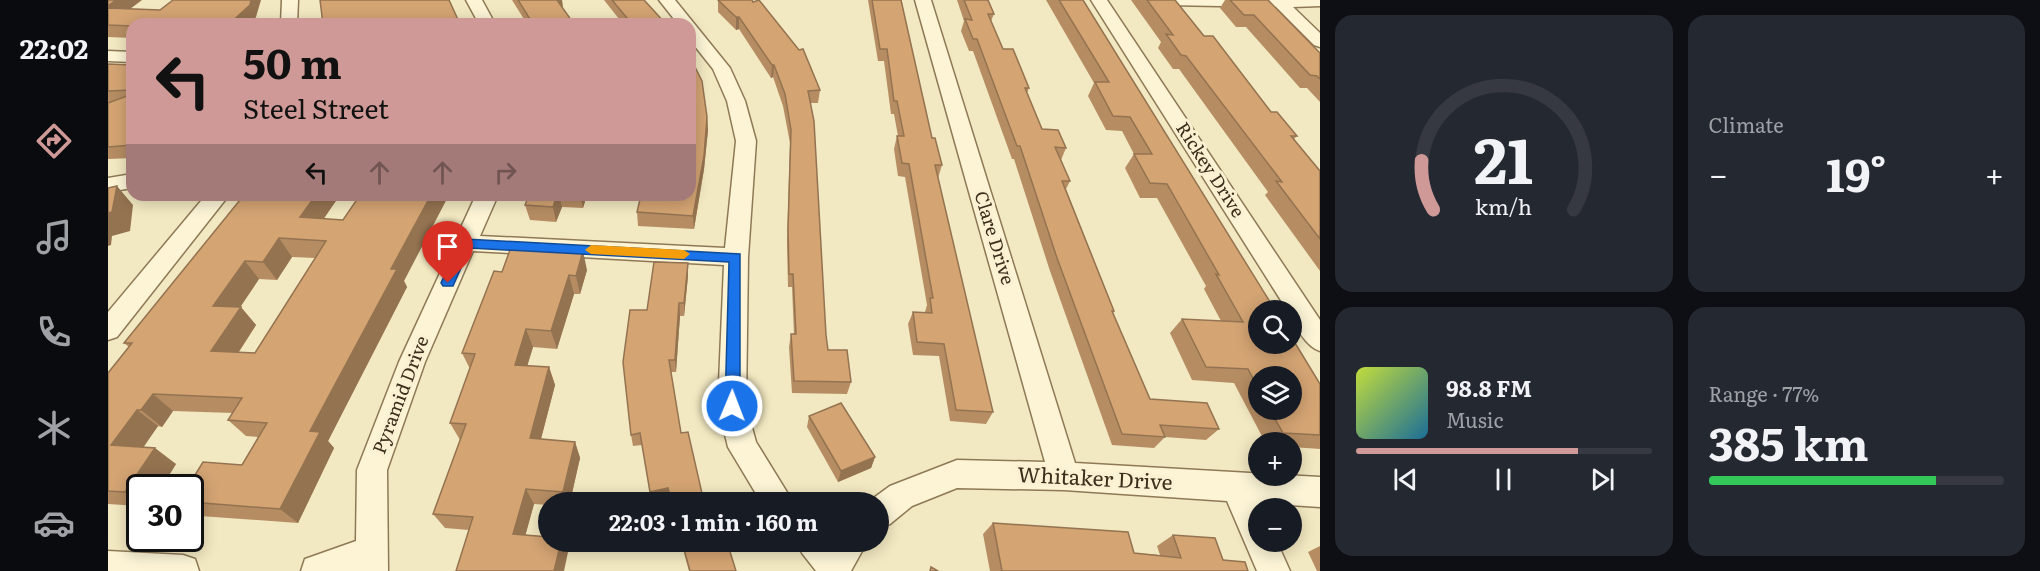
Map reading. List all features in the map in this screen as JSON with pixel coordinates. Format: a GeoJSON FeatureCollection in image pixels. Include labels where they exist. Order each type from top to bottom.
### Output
{"type":"FeatureCollection","features":[{"type":"Feature","properties":{"kind":"street"},"geometry":{"type":"LineString","coordinates":[[289,18],[290,0]]}},
{"type":"Feature","properties":{"kind":"street"},"geometry":{"type":"LineString","coordinates":[[474,0],[484,18]]}},
{"type":"Feature","properties":{"kind":"street"},"geometry":{"type":"LineString","coordinates":[[669,2],[689,0]]}},
{"type":"Feature","properties":{"kind":"street","name":"Clare Drive"},"geometry":{"type":"LineString","coordinates":[[923,0],[1064,476]]}},
{"type":"Feature","properties":{"kind":"street","name":"Rickey Drive"},"geometry":{"type":"LineString","coordinates":[[1099,0],[1320,341]]}},
{"type":"Feature","properties":{"kind":"street"},"geometry":{"type":"LineString","coordinates":[[1167,0],[1280,3],[1320,1]]}},
{"type":"Feature","properties":{"kind":"street"},"geometry":{"type":"LineString","coordinates":[[669,2],[681,18]]}},
{"type":"Feature","properties":{"kind":"street"},"geometry":{"type":"LineString","coordinates":[[1280,3],[1320,42]]}},
{"type":"Feature","properties":{"kind":"street"},"geometry":{"type":"LineString","coordinates":[[696,37],[721,68],[736,101],[746,141],[736,257],[732,406],[743,447],[772,492]]}},
{"type":"Feature","properties":{"kind":"street"},"geometry":{"type":"LineString","coordinates":[[108,56],[126,57]]}},
{"type":"Feature","properties":{"kind":"street"},"geometry":{"type":"LineString","coordinates":[[108,185],[126,182]]}},
{"type":"Feature","properties":{"kind":"street"},"geometry":{"type":"LineString","coordinates":[[108,330],[213,201]]}},
{"type":"Feature","properties":{"kind":"street","name":"Pyramid Drive"},"geometry":{"type":"LineString","coordinates":[[372,562],[372,470],[412,362],[484,201]]}},
{"type":"Feature","properties":{"kind":"street"},"geometry":{"type":"LineString","coordinates":[[465,243],[736,257]]}},
{"type":"Feature","properties":{"kind":"street","name":"Whitaker Drive"},"geometry":{"type":"LineString","coordinates":[[889,505],[901,496],[957,474],[1064,476],[1320,492]]}},
{"type":"Feature","properties":{"kind":"street"},"geometry":{"type":"LineString","coordinates":[[1237,488],[1248,514]]}},
{"type":"Feature","properties":{"kind":"street"},"geometry":{"type":"LineString","coordinates":[[1265,552],[1274,571]]}},
{"type":"Feature","properties":{"kind":"street"},"geometry":{"type":"LineString","coordinates":[[317,571],[372,562]]}},
{"type":"Feature","properties":{"kind":"street"},"geometry":{"type":"LineString","coordinates":[[108,567],[183,571]]}},
{"type":"Feature","properties":{"kind":"building"},"geometry":{"type":"Polygon","coordinates":[[[108,0],[116,0],[108,6],[108,0]]]}},
{"type":"Feature","properties":{"kind":"building"},"geometry":{"type":"Polygon","coordinates":[[[173,0],[251,0],[250,5],[236,18],[126,18],[126,26],[108,25],[108,8],[160,10],[173,0]]]}},
{"type":"Feature","properties":{"kind":"building"},"geometry":{"type":"Polygon","coordinates":[[[320,0],[449,0],[457,18],[322,18],[320,0]]]}},
{"type":"Feature","properties":{"kind":"building"},"geometry":{"type":"Polygon","coordinates":[[[518,0],[557,0],[570,18],[529,18],[518,0]]]}},
{"type":"Feature","properties":{"kind":"building"},"geometry":{"type":"Polygon","coordinates":[[[612,0],[644,0],[660,18],[627,18],[612,0]]]}},
{"type":"Feature","properties":{"kind":"building"},"geometry":{"type":"Polygon","coordinates":[[[718,0],[752,0],[753,2],[759,0],[799,50],[803,49],[820,90],[808,91],[814,121],[826,335],[828,350],[847,350],[851,382],[794,381],[791,334],[796,334],[793,274],[789,274],[788,229],[791,130],[785,94],[774,65],[739,17],[736,17],[718,0]]]}},
{"type":"Feature","properties":{"kind":"building"},"geometry":{"type":"Polygon","coordinates":[[[872,0],[901,0],[932,138],[935,138],[942,165],[935,165],[993,412],[956,410],[944,344],[917,342],[913,312],[932,313],[930,298],[933,298],[909,164],[902,163],[897,136],[904,136],[897,101],[894,101],[887,49],[880,49],[872,0]]]}},
{"type":"Feature","properties":{"kind":"building"},"geometry":{"type":"Polygon","coordinates":[[[964,0],[988,0],[994,14],[988,14],[1003,49],[1013,49],[1029,88],[1025,88],[1042,129],[1058,130],[1066,148],[1055,147],[1070,181],[1062,181],[1114,311],[1112,311],[1150,399],[1207,403],[1219,429],[1160,425],[1165,437],[1122,434],[1057,258],[1020,146],[1017,146],[977,39],[973,39],[965,19],[972,20],[964,0]]]}},
{"type":"Feature","properties":{"kind":"building"},"geometry":{"type":"Polygon","coordinates":[[[1059,0],[1083,0],[1269,300],[1248,300],[1248,354],[1302,354],[1320,384],[1320,435],[1282,432],[1276,420],[1302,420],[1302,366],[1248,366],[1248,369],[1206,367],[1182,319],[1243,322],[1167,184],[1150,183],[1134,154],[1152,154],[1130,117],[1113,116],[1095,82],[1109,82],[1059,0]]]}},
{"type":"Feature","properties":{"kind":"building"},"geometry":{"type":"Polygon","coordinates":[[[1147,0],[1175,0],[1204,36],[1213,36],[1271,112],[1277,112],[1297,136],[1291,136],[1320,171],[1320,239],[1276,181],[1282,182],[1186,56],[1181,55],[1166,34],[1173,35],[1147,0]]]}},
{"type":"Feature","properties":{"kind":"building"},"geometry":{"type":"Polygon","coordinates":[[[1230,0],[1268,0],[1320,53],[1320,79],[1310,75],[1254,15],[1244,15],[1230,0]]]}},
{"type":"Feature","properties":{"kind":"building"},"geometry":{"type":"Polygon","coordinates":[[[108,64],[126,65],[126,90],[108,91],[108,64]]]}},
{"type":"Feature","properties":{"kind":"building"},"geometry":{"type":"Polygon","coordinates":[[[696,69],[702,81],[707,117],[704,156],[696,200],[696,69]]]}},
{"type":"Feature","properties":{"kind":"building"},"geometry":{"type":"Polygon","coordinates":[[[126,96],[126,146],[108,147],[108,103],[126,96]]]}},
{"type":"Feature","properties":{"kind":"building"},"geometry":{"type":"Polygon","coordinates":[[[117,186],[112,212],[108,213],[108,188],[117,186]]]}},
{"type":"Feature","properties":{"kind":"building"},"geometry":{"type":"Polygon","coordinates":[[[239,201],[312,201],[300,217],[343,220],[356,201],[428,201],[391,269],[397,269],[310,431],[320,432],[280,509],[204,503],[204,474],[196,474],[203,462],[242,465],[267,423],[228,420],[242,398],[153,394],[141,410],[137,410],[111,445],[155,448],[137,474],[126,474],[125,492],[108,491],[108,373],[132,343],[124,343],[239,201]],[[279,238],[263,262],[245,261],[213,306],[241,307],[211,351],[255,353],[326,241],[279,238]]]}},
{"type":"Feature","properties":{"kind":"building"},"geometry":{"type":"Polygon","coordinates":[[[527,201],[555,201],[553,207],[525,205],[527,201]]]}},
{"type":"Feature","properties":{"kind":"building"},"geometry":{"type":"Polygon","coordinates":[[[640,201],[696,201],[693,216],[637,212],[640,201]]]}},
{"type":"Feature","properties":{"kind":"building"},"geometry":{"type":"Polygon","coordinates":[[[511,247],[583,251],[576,276],[569,275],[551,331],[526,329],[515,365],[549,367],[530,438],[575,442],[563,492],[526,489],[513,534],[538,536],[538,552],[559,552],[554,571],[456,571],[473,517],[433,514],[466,424],[450,423],[475,354],[462,353],[494,271],[502,272],[511,247]]]}},
{"type":"Feature","properties":{"kind":"building"},"geometry":{"type":"Polygon","coordinates":[[[654,262],[688,263],[684,303],[679,303],[675,360],[669,360],[681,433],[688,432],[702,492],[669,492],[668,488],[650,492],[640,433],[631,435],[623,362],[630,310],[647,310],[654,262]]]}},
{"type":"Feature","properties":{"kind":"building"},"geometry":{"type":"Polygon","coordinates":[[[841,403],[875,457],[841,471],[809,416],[841,403]]]}},
{"type":"Feature","properties":{"kind":"building"},"geometry":{"type":"Polygon","coordinates":[[[993,523],[1128,532],[1134,553],[1181,558],[1173,535],[1215,538],[1223,560],[1245,562],[1248,571],[1002,571],[993,523]]]}},
{"type":"Feature","properties":{"kind":"building"},"geometry":{"type":"Polygon","coordinates":[[[685,552],[730,552],[736,571],[690,571],[685,552]]]}},
{"type":"Feature","properties":{"kind":"slow traffic"},"geometry":{"type":"LineString","coordinates":[[591,250],[684,254]]}},
{"type":"Feature","properties":{"kind":"route"},"geometry":{"type":"LineString","coordinates":[[448,283],[465,243],[736,257],[732,406]]}}]}
